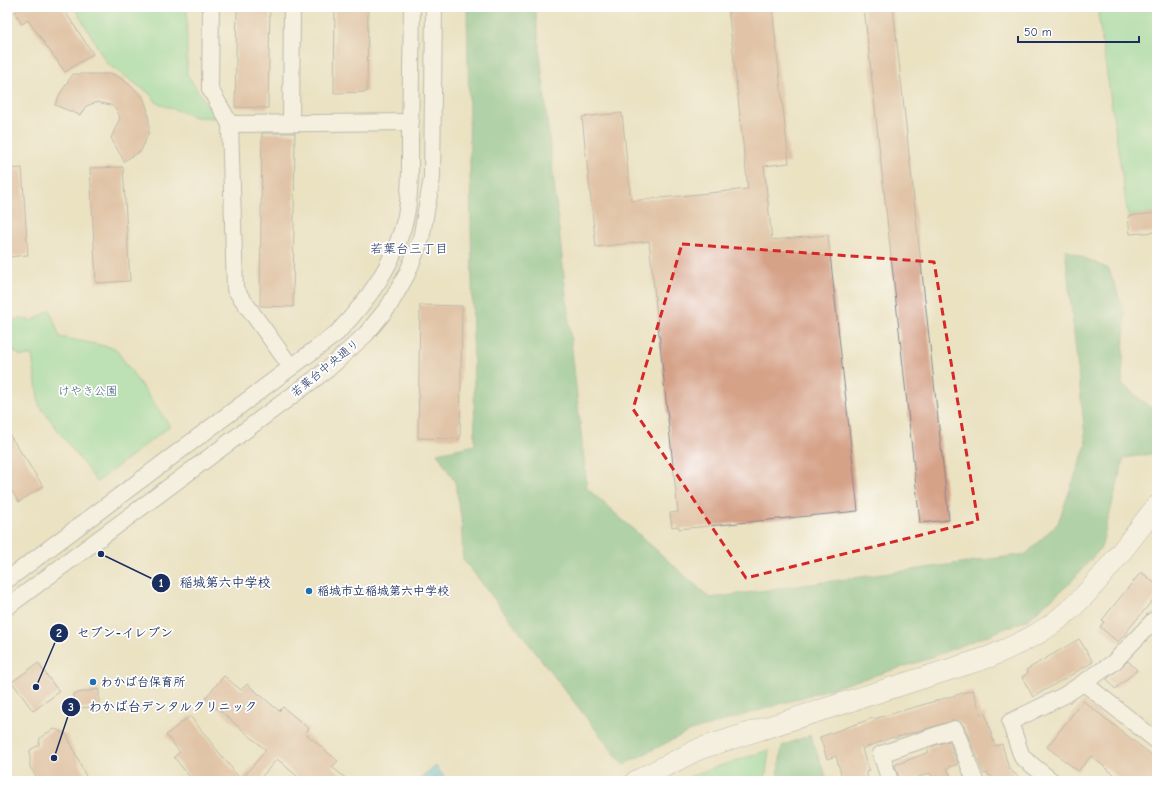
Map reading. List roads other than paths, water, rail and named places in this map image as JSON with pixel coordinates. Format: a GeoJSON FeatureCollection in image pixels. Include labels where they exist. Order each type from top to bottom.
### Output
{"type":"FeatureCollection","features":[{"type":"Feature","properties":{"kind":"main road"},"geometry":{"type":"LineString","coordinates":[[636,781],[699,749],[989,657],[1034,636],[1061,617],[1087,592],[1157,506]]}},
{"type":"Feature","properties":{"kind":"street"},"geometry":{"type":"LineString","coordinates":[[211,7],[210,89],[230,124],[235,289],[291,367]]}},
{"type":"Feature","properties":{"kind":"street"},"geometry":{"type":"LineString","coordinates":[[291,122],[292,7]]}},
{"type":"Feature","properties":{"kind":"street","name":"若葉台中央通り"},"geometry":{"type":"LineString","coordinates":[[7,580],[336,333],[362,306],[381,278],[395,248],[405,219],[410,176],[412,7]]}},
{"type":"Feature","properties":{"kind":"street","name":"若葉台中央通り"},"geometry":{"type":"LineString","coordinates":[[7,607],[328,369],[366,334],[389,306],[407,274],[421,239],[432,178],[434,7]]}},
{"type":"Feature","properties":{"kind":"street"},"geometry":{"type":"LineString","coordinates":[[230,124],[291,122],[411,122]]}},
{"type":"Feature","properties":{"kind":"street"},"geometry":{"type":"LineString","coordinates":[[1052,781],[1022,758],[1010,722],[1065,696],[1113,663],[1154,620],[1157,622]]}},
{"type":"Feature","properties":{"kind":"street"},"geometry":{"type":"LineString","coordinates":[[1084,683],[1157,741]]}},
{"type":"Feature","properties":{"kind":"street"},"geometry":{"type":"LineString","coordinates":[[890,781],[881,754],[955,729],[975,781]]}},
{"type":"Feature","properties":{"kind":"water"},"geometry":{"type":"Polygon","coordinates":[[[436,766],[447,781],[416,781],[436,766]]]}},
{"type":"Feature","properties":{"kind":"place","name":"稲城第六中学校"},"geometry":{"type":"Point","coordinates":[101,554]}},
{"type":"Feature","properties":{"kind":"place","name":"稲城市立稲城第六中学校"},"geometry":{"type":"Point","coordinates":[309,591]}},
{"type":"Feature","properties":{"kind":"place","name":"わかば台保育所"},"geometry":{"type":"Point","coordinates":[93,682]}},
{"type":"Feature","properties":{"kind":"place","name":"セブン-イレブン"},"geometry":{"type":"Point","coordinates":[36,687]}},
{"type":"Feature","properties":{"kind":"place","name":"わかば台デンタルクリニック"},"geometry":{"type":"Point","coordinates":[54,758]}},
{"type":"Feature","properties":{"kind":"district","name":"若葉台三丁目"},"geometry":{"type":"Point","coordinates":[409,248]}},
{"type":"Feature","properties":{"kind":"park label","name":"けやき公園"},"geometry":{"type":"Point","coordinates":[88,391]}}]}
